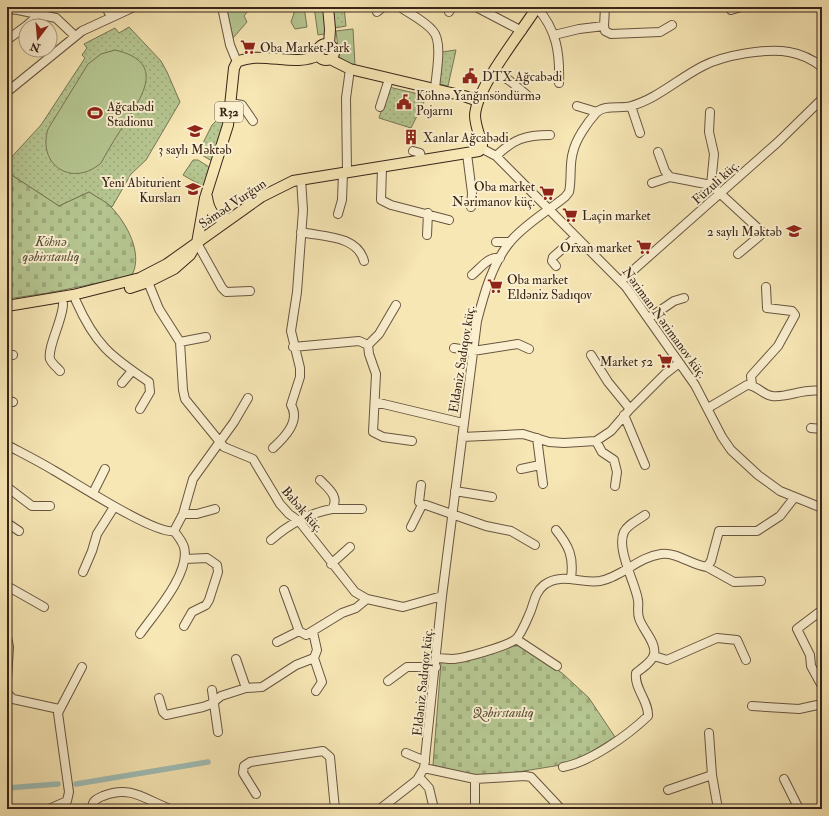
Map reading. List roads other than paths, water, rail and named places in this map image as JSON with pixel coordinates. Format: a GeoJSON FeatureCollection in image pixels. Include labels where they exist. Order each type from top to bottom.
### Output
{"type":"FeatureCollection","features":[{"type":"Feature","properties":{"kind":"main road"},"geometry":{"type":"LineString","coordinates":[[328,7],[330,30],[329,45]]}},
{"type":"Feature","properties":{"kind":"main road"},"geometry":{"type":"LineString","coordinates":[[481,148],[475,119],[478,101],[494,71],[537,8]]}},
{"type":"Feature","properties":{"kind":"main road"},"geometry":{"type":"LineString","coordinates":[[319,55],[321,47],[329,45]]}},
{"type":"Feature","properties":{"kind":"main road"},"geometry":{"type":"LineString","coordinates":[[329,45],[333,48],[334,53],[330,59]]}},
{"type":"Feature","properties":{"kind":"main road"},"geometry":{"type":"LineString","coordinates":[[237,62],[251,58],[307,59],[319,55]]}},
{"type":"Feature","properties":{"kind":"main road"},"geometry":{"type":"LineString","coordinates":[[319,55],[325,60],[330,59],[350,69],[435,89],[478,101]]}},
{"type":"Feature","properties":{"kind":"main road","name":"R32"},"geometry":{"type":"LineString","coordinates":[[197,243],[207,190],[225,136],[234,68],[237,62]]}},
{"type":"Feature","properties":{"kind":"main road","name":"Səməd Vurğun"},"geometry":{"type":"LineString","coordinates":[[7,306],[73,295],[132,280],[159,269],[260,197],[283,185],[301,179],[467,154],[479,151],[481,148]]}},
{"type":"Feature","properties":{"kind":"main road"},"geometry":{"type":"LineString","coordinates":[[207,190],[208,206],[213,214],[221,219],[233,217]]}},
{"type":"Feature","properties":{"kind":"main road"},"geometry":{"type":"LineString","coordinates":[[7,312],[63,304],[148,282],[183,262],[197,243]]}},
{"type":"Feature","properties":{"kind":"street"},"geometry":{"type":"LineString","coordinates":[[106,7],[111,17]]}},
{"type":"Feature","properties":{"kind":"street"},"geometry":{"type":"LineString","coordinates":[[7,92],[75,36],[134,7]]}},
{"type":"Feature","properties":{"kind":"street"},"geometry":{"type":"LineString","coordinates":[[222,7],[230,45],[237,62]]}},
{"type":"Feature","properties":{"kind":"street"},"geometry":{"type":"LineString","coordinates":[[400,7],[432,30],[437,37],[435,89]]}},
{"type":"Feature","properties":{"kind":"street"},"geometry":{"type":"LineString","coordinates":[[476,7],[488,10],[522,31]]}},
{"type":"Feature","properties":{"kind":"street"},"geometry":{"type":"LineString","coordinates":[[605,7],[605,31],[611,34],[660,32],[672,25]]}},
{"type":"Feature","properties":{"kind":"street"},"geometry":{"type":"LineString","coordinates":[[731,10],[741,7]]}},
{"type":"Feature","properties":{"kind":"street"},"geometry":{"type":"LineString","coordinates":[[7,9],[18,8],[60,20],[75,36]]}},
{"type":"Feature","properties":{"kind":"street"},"geometry":{"type":"LineString","coordinates":[[537,8],[546,18],[554,35],[560,57],[559,83]]}},
{"type":"Feature","properties":{"kind":"street"},"geometry":{"type":"LineString","coordinates":[[34,18],[36,14]]}},
{"type":"Feature","properties":{"kind":"street"},"geometry":{"type":"LineString","coordinates":[[554,35],[579,29],[604,26]]}},
{"type":"Feature","properties":{"kind":"street"},"geometry":{"type":"LineString","coordinates":[[7,40],[18,32]]}},
{"type":"Feature","properties":{"kind":"street"},"geometry":{"type":"LineString","coordinates":[[577,106],[597,112],[612,107],[631,106],[670,88],[703,65],[724,57],[778,51],[789,52],[802,55],[822,67]]}},
{"type":"Feature","properties":{"kind":"street"},"geometry":{"type":"LineString","coordinates":[[338,214],[342,200],[345,173],[346,103],[350,69]]}},
{"type":"Feature","properties":{"kind":"street"},"geometry":{"type":"LineString","coordinates":[[494,71],[510,81],[527,95]]}},
{"type":"Feature","properties":{"kind":"street"},"geometry":{"type":"LineString","coordinates":[[380,107],[389,79]]}},
{"type":"Feature","properties":{"kind":"street","name":"Füzuli küç."},"geometry":{"type":"LineString","coordinates":[[621,281],[720,194],[822,99]]}},
{"type":"Feature","properties":{"kind":"street"},"geometry":{"type":"LineString","coordinates":[[230,103],[242,105],[254,120]]}},
{"type":"Feature","properties":{"kind":"street"},"geometry":{"type":"LineString","coordinates":[[631,106],[640,133]]}},
{"type":"Feature","properties":{"kind":"street","name":"Eldəniz Sadıqov küç."},"geometry":{"type":"LineString","coordinates":[[385,807],[420,778],[425,764],[437,658],[442,596],[463,423],[477,321],[483,298],[500,258],[510,242],[569,192],[572,153],[578,140],[597,112]]}},
{"type":"Feature","properties":{"kind":"street"},"geometry":{"type":"LineString","coordinates":[[710,112],[709,132],[714,154],[711,185]]}},
{"type":"Feature","properties":{"kind":"street"},"geometry":{"type":"LineString","coordinates":[[496,156],[516,140],[534,135],[550,135]]}},
{"type":"Feature","properties":{"kind":"street","name":"Nəriman Nərimanov küç."},"geometry":{"type":"LineString","coordinates":[[481,148],[496,156],[621,281],[649,318],[679,363],[708,408],[722,438],[731,450],[770,485],[794,498],[822,508]]}},
{"type":"Feature","properties":{"kind":"street"},"geometry":{"type":"LineString","coordinates":[[413,151],[420,153],[422,161]]}},
{"type":"Feature","properties":{"kind":"street"},"geometry":{"type":"LineString","coordinates":[[658,152],[665,172],[670,177]]}},
{"type":"Feature","properties":{"kind":"street"},"geometry":{"type":"LineString","coordinates":[[467,154],[472,193],[471,207]]}},
{"type":"Feature","properties":{"kind":"street"},"geometry":{"type":"LineString","coordinates":[[382,167],[381,200],[391,205],[428,213],[449,220]]}},
{"type":"Feature","properties":{"kind":"street"},"geometry":{"type":"LineString","coordinates":[[652,183],[670,177],[711,185],[763,234],[738,254]]}},
{"type":"Feature","properties":{"kind":"street"},"geometry":{"type":"LineString","coordinates":[[273,448],[287,433],[295,415],[291,405],[300,377],[300,368],[293,347],[291,331],[297,292],[303,210],[301,179]]}},
{"type":"Feature","properties":{"kind":"street"},"geometry":{"type":"LineString","coordinates":[[427,235],[428,213]]}},
{"type":"Feature","properties":{"kind":"street"},"geometry":{"type":"LineString","coordinates":[[301,232],[340,239],[353,244],[362,254],[364,261]]}},
{"type":"Feature","properties":{"kind":"street"},"geometry":{"type":"LineString","coordinates":[[556,266],[552,261],[553,257],[576,237]]}},
{"type":"Feature","properties":{"kind":"street"},"geometry":{"type":"LineString","coordinates":[[496,242],[510,242]]}},
{"type":"Feature","properties":{"kind":"street"},"geometry":{"type":"LineString","coordinates":[[197,243],[222,288],[226,292],[250,291]]}},
{"type":"Feature","properties":{"kind":"street"},"geometry":{"type":"LineString","coordinates":[[472,275],[490,259],[494,257],[500,258]]}},
{"type":"Feature","properties":{"kind":"street"},"geometry":{"type":"LineString","coordinates":[[148,282],[159,309],[180,342],[206,337]]}},
{"type":"Feature","properties":{"kind":"street"},"geometry":{"type":"LineString","coordinates":[[752,385],[751,376],[778,346],[795,314],[792,311],[767,308],[766,288]]}},
{"type":"Feature","properties":{"kind":"street"},"geometry":{"type":"LineString","coordinates":[[649,318],[674,301],[684,298]]}},
{"type":"Feature","properties":{"kind":"street"},"geometry":{"type":"LineString","coordinates":[[76,301],[87,325],[99,343],[132,371],[149,382],[150,392],[140,409]]}},
{"type":"Feature","properties":{"kind":"street"},"geometry":{"type":"LineString","coordinates":[[60,371],[52,362],[50,352],[62,317],[63,304]]}},
{"type":"Feature","properties":{"kind":"street"},"geometry":{"type":"LineString","coordinates":[[368,345],[379,334],[396,305]]}},
{"type":"Feature","properties":{"kind":"street"},"geometry":{"type":"LineString","coordinates":[[293,347],[359,341],[368,345]]}},
{"type":"Feature","properties":{"kind":"street","name":"Babək küç."},"geometry":{"type":"LineString","coordinates":[[180,342],[183,390],[186,399],[224,447],[253,459],[280,504],[289,514],[299,521],[331,564],[355,592],[367,599],[403,606],[442,596]]}},
{"type":"Feature","properties":{"kind":"street"},"geometry":{"type":"LineString","coordinates":[[454,348],[473,352],[518,344],[529,349]]}},
{"type":"Feature","properties":{"kind":"street"},"geometry":{"type":"LineString","coordinates":[[368,345],[369,354],[376,374],[373,432],[383,437],[412,441]]}},
{"type":"Feature","properties":{"kind":"street"},"geometry":{"type":"LineString","coordinates":[[591,355],[608,382],[630,409]]}},
{"type":"Feature","properties":{"kind":"street"},"geometry":{"type":"LineString","coordinates":[[462,437],[523,434],[564,443],[596,440],[611,431],[630,409],[679,363]]}},
{"type":"Feature","properties":{"kind":"street"},"geometry":{"type":"LineString","coordinates":[[122,383],[132,371]]}},
{"type":"Feature","properties":{"kind":"street"},"geometry":{"type":"LineString","coordinates":[[708,408],[743,387],[752,385],[774,396],[803,390],[822,391]]}},
{"type":"Feature","properties":{"kind":"street"},"geometry":{"type":"LineString","coordinates":[[174,531],[183,514],[193,479],[234,422],[248,398]]}},
{"type":"Feature","properties":{"kind":"street"},"geometry":{"type":"LineString","coordinates":[[375,402],[463,423]]}},
{"type":"Feature","properties":{"kind":"street"},"geometry":{"type":"LineString","coordinates":[[624,415],[645,465]]}},
{"type":"Feature","properties":{"kind":"street"},"geometry":{"type":"LineString","coordinates":[[811,428],[822,429]]}},
{"type":"Feature","properties":{"kind":"street"},"geometry":{"type":"LineString","coordinates":[[537,438],[543,484]]}},
{"type":"Feature","properties":{"kind":"street"},"geometry":{"type":"LineString","coordinates":[[596,440],[602,452],[614,460],[617,472],[615,486]]}},
{"type":"Feature","properties":{"kind":"street"},"geometry":{"type":"LineString","coordinates":[[7,445],[51,468],[114,507],[164,531],[174,531]]}},
{"type":"Feature","properties":{"kind":"street"},"geometry":{"type":"LineString","coordinates":[[522,469],[540,465]]}},
{"type":"Feature","properties":{"kind":"street"},"geometry":{"type":"LineString","coordinates":[[93,494],[105,470]]}},
{"type":"Feature","properties":{"kind":"street"},"geometry":{"type":"LineString","coordinates":[[320,480],[332,493],[334,505],[332,509]]}},
{"type":"Feature","properties":{"kind":"street"},"geometry":{"type":"LineString","coordinates":[[421,485],[419,502],[422,505],[452,513],[486,526],[511,531],[535,545]]}},
{"type":"Feature","properties":{"kind":"street"},"geometry":{"type":"LineString","coordinates":[[7,487],[32,506],[50,506]]}},
{"type":"Feature","properties":{"kind":"street"},"geometry":{"type":"LineString","coordinates":[[455,491],[492,497]]}},
{"type":"Feature","properties":{"kind":"street"},"geometry":{"type":"LineString","coordinates":[[707,566],[711,561],[720,531],[758,531],[780,516],[794,498]]}},
{"type":"Feature","properties":{"kind":"street"},"geometry":{"type":"LineString","coordinates":[[411,527],[422,505]]}},
{"type":"Feature","properties":{"kind":"street"},"geometry":{"type":"LineString","coordinates":[[82,572],[92,551],[97,534],[114,507]]}},
{"type":"Feature","properties":{"kind":"street"},"geometry":{"type":"LineString","coordinates":[[183,514],[197,514],[215,509]]}},
{"type":"Feature","properties":{"kind":"street"},"geometry":{"type":"LineString","coordinates":[[271,540],[283,530],[314,512],[332,509],[362,509]]}},
{"type":"Feature","properties":{"kind":"street"},"geometry":{"type":"LineString","coordinates":[[563,767],[576,765],[592,756],[620,738],[648,716],[648,711],[637,684],[636,674],[654,656],[655,650],[639,617],[638,600],[633,582],[627,569],[623,534],[626,528],[645,516]]}},
{"type":"Feature","properties":{"kind":"street"},"geometry":{"type":"LineString","coordinates":[[7,523],[19,531]]}},
{"type":"Feature","properties":{"kind":"street"},"geometry":{"type":"LineString","coordinates":[[556,530],[568,544],[572,556],[571,578]]}},
{"type":"Feature","properties":{"kind":"street"},"geometry":{"type":"LineString","coordinates":[[140,634],[169,594],[182,569],[185,559],[184,548],[174,531]]}},
{"type":"Feature","properties":{"kind":"street"},"geometry":{"type":"LineString","coordinates":[[331,564],[350,547]]}},
{"type":"Feature","properties":{"kind":"street"},"geometry":{"type":"LineString","coordinates":[[437,658],[453,659],[470,655],[503,645],[516,639],[530,614],[537,593],[544,585],[558,580],[571,578],[599,581],[611,578],[644,559],[661,554],[676,556],[707,566],[734,582],[761,581]]}},
{"type":"Feature","properties":{"kind":"street"},"geometry":{"type":"LineString","coordinates":[[184,626],[192,612],[206,605],[218,572],[217,565],[207,558],[185,559]]}},
{"type":"Feature","properties":{"kind":"street"},"geometry":{"type":"LineString","coordinates":[[7,586],[44,607]]}},
{"type":"Feature","properties":{"kind":"street"},"geometry":{"type":"LineString","coordinates":[[284,590],[299,631],[306,635],[342,613],[356,608],[367,599]]}},
{"type":"Feature","properties":{"kind":"street"},"geometry":{"type":"LineString","coordinates":[[822,610],[797,629],[810,655],[811,666],[822,686]]}},
{"type":"Feature","properties":{"kind":"street"},"geometry":{"type":"LineString","coordinates":[[277,642],[299,631]]}},
{"type":"Feature","properties":{"kind":"street"},"geometry":{"type":"LineString","coordinates":[[313,632],[317,650],[314,658],[322,682],[316,691]]}},
{"type":"Feature","properties":{"kind":"street"},"geometry":{"type":"LineString","coordinates":[[7,637],[9,647],[7,680]]}},
{"type":"Feature","properties":{"kind":"street"},"geometry":{"type":"LineString","coordinates":[[654,656],[667,660],[717,638],[729,638],[737,640],[746,660]]}},
{"type":"Feature","properties":{"kind":"street"},"geometry":{"type":"LineString","coordinates":[[516,639],[557,666]]}},
{"type":"Feature","properties":{"kind":"street"},"geometry":{"type":"LineString","coordinates":[[236,658],[246,688]]}},
{"type":"Feature","properties":{"kind":"street"},"geometry":{"type":"LineString","coordinates":[[159,698],[163,712],[166,715],[203,707],[214,702],[220,696],[246,688],[268,684],[296,665],[314,658]]}},
{"type":"Feature","properties":{"kind":"street"},"geometry":{"type":"LineString","coordinates":[[49,809],[67,801],[69,792],[58,719],[59,709],[82,667]]}},
{"type":"Feature","properties":{"kind":"street"},"geometry":{"type":"LineString","coordinates":[[388,682],[407,667],[436,667]]}},
{"type":"Feature","properties":{"kind":"street"},"geometry":{"type":"LineString","coordinates":[[212,690],[218,732]]}},
{"type":"Feature","properties":{"kind":"street"},"geometry":{"type":"LineString","coordinates":[[7,693],[13,699],[59,709]]}},
{"type":"Feature","properties":{"kind":"street"},"geometry":{"type":"LineString","coordinates":[[752,706],[799,709],[822,704]]}},
{"type":"Feature","properties":{"kind":"street"},"geometry":{"type":"LineString","coordinates":[[709,733],[712,775],[718,809]]}},
{"type":"Feature","properties":{"kind":"street"},"geometry":{"type":"LineString","coordinates":[[256,794],[243,773],[244,766],[250,762],[323,751],[330,757],[335,809]]}},
{"type":"Feature","properties":{"kind":"street"},"geometry":{"type":"LineString","coordinates":[[406,753],[425,764],[475,779],[525,776],[531,777],[561,809]]}},
{"type":"Feature","properties":{"kind":"street"},"geometry":{"type":"LineString","coordinates":[[668,790],[712,775]]}},
{"type":"Feature","properties":{"kind":"street"},"geometry":{"type":"LineString","coordinates":[[420,778],[429,788],[434,809]]}},
{"type":"Feature","properties":{"kind":"street"},"geometry":{"type":"LineString","coordinates":[[475,779],[475,809]]}},
{"type":"Feature","properties":{"kind":"street"},"geometry":{"type":"LineString","coordinates":[[784,779],[799,809]]}},
{"type":"Feature","properties":{"kind":"street"},"geometry":{"type":"LineString","coordinates":[[92,809],[92,804],[97,798],[122,791],[132,792],[149,805],[170,809]]}},
{"type":"Feature","properties":{"kind":"waterway"},"geometry":{"type":"LineString","coordinates":[[76,784],[208,762]]}},
{"type":"Feature","properties":{"kind":"waterway"},"geometry":{"type":"LineString","coordinates":[[7,788],[58,784]]}},
{"type":"Feature","properties":{"kind":"place","name":"Oba Market Park"},"geometry":{"type":"Point","coordinates":[248,47]}},
{"type":"Feature","properties":{"kind":"place","name":"DTX Ağcabədi"},"geometry":{"type":"Point","coordinates":[470,76]}},
{"type":"Feature","properties":{"kind":"place","name":"Köhnə Yanğınsöndürmə Pojarnı"},"geometry":{"type":"Point","coordinates":[404,102]}},
{"type":"Feature","properties":{"kind":"place","name":"Ağcabədi Stadionu"},"geometry":{"type":"Point","coordinates":[95,113]}},
{"type":"Feature","properties":{"kind":"place","name":"3 saylı Məktəb"},"geometry":{"type":"Point","coordinates":[195,131]}},
{"type":"Feature","properties":{"kind":"place","name":"Xanlar Ağcabədi"},"geometry":{"type":"Point","coordinates":[411,137]}},
{"type":"Feature","properties":{"kind":"place","name":"Yeni Abiturient Kursları"},"geometry":{"type":"Point","coordinates":[193,189]}},
{"type":"Feature","properties":{"kind":"place","name":"Oba market Nərimanov küç."},"geometry":{"type":"Point","coordinates":[547,193]}},
{"type":"Feature","properties":{"kind":"place","name":"Laçin market"},"geometry":{"type":"Point","coordinates":[570,215]}},
{"type":"Feature","properties":{"kind":"place","name":"2 saylı Məktəb"},"geometry":{"type":"Point","coordinates":[794,231]}},
{"type":"Feature","properties":{"kind":"place","name":"Orxan market"},"geometry":{"type":"Point","coordinates":[644,247]}},
{"type":"Feature","properties":{"kind":"place","name":"Oba market Eldəniz Sadıqov"},"geometry":{"type":"Point","coordinates":[495,286]}},
{"type":"Feature","properties":{"kind":"place","name":"Market 52"},"geometry":{"type":"Point","coordinates":[665,361]}},
{"type":"Feature","properties":{"kind":"park label","name":"Köhnə qəbirstanlıq"},"geometry":{"type":"Point","coordinates":[51,248]}},
{"type":"Feature","properties":{"kind":"park label","name":"Qəbirstanlıq"},"geometry":{"type":"Point","coordinates":[503,712]}}]}
